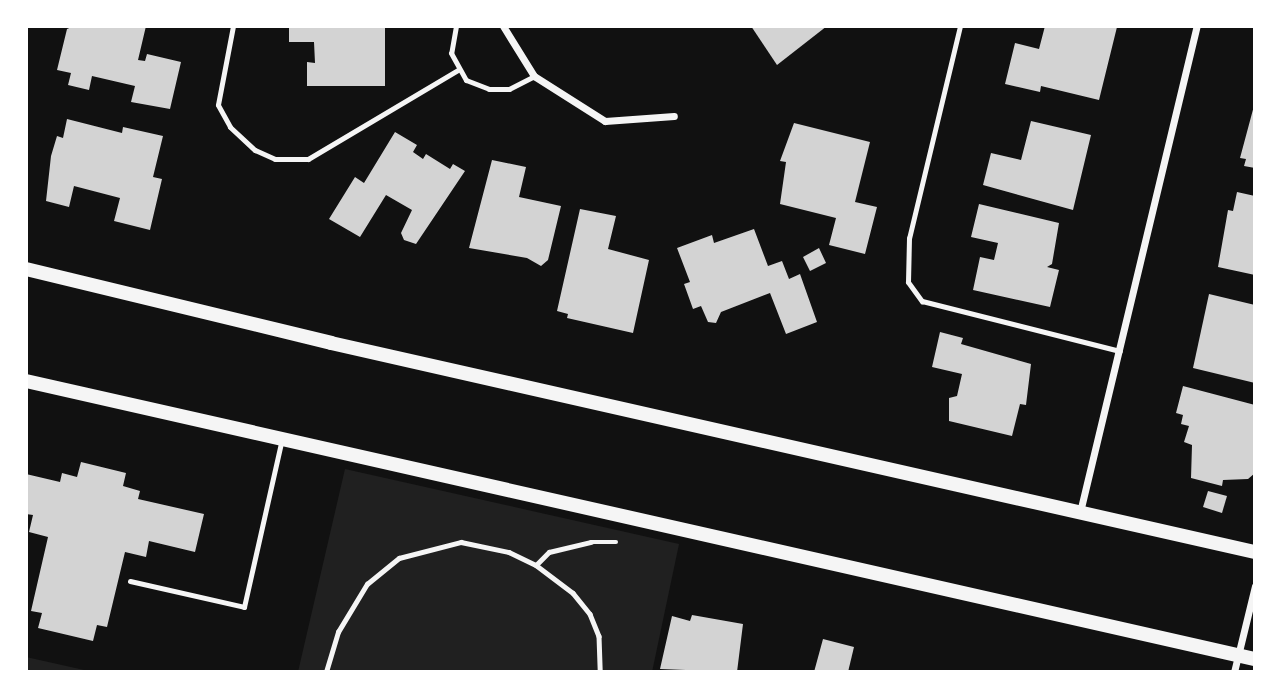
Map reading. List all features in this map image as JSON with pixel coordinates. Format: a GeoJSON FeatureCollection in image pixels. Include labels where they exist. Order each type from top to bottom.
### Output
{"type":"FeatureCollection","features":[{"type":"Feature","properties":{"kind":"main road"},"geometry":{"type":"LineString","coordinates":[[26,269],[1255,552]]}},
{"type":"Feature","properties":{"kind":"main road"},"geometry":{"type":"LineString","coordinates":[[26,381],[1255,659]]}},
{"type":"Feature","properties":{"kind":"street"},"geometry":{"type":"LineString","coordinates":[[503,26],[534,76],[605,121],[674,116]]}},
{"type":"Feature","properties":{"kind":"street"},"geometry":{"type":"LineString","coordinates":[[1079,513],[1197,26]]}},
{"type":"Feature","properties":{"kind":"street"},"geometry":{"type":"LineString","coordinates":[[1234,672],[1255,586]]}},
{"type":"Feature","properties":{"kind":"lane"},"geometry":{"type":"LineString","coordinates":[[233,26],[218,105],[230,127],[255,150],[275,159],[308,159],[458,70]]}},
{"type":"Feature","properties":{"kind":"lane"},"geometry":{"type":"LineString","coordinates":[[456,26],[451,54],[466,80],[489,89],[509,89],[534,76]]}},
{"type":"Feature","properties":{"kind":"lane"},"geometry":{"type":"LineString","coordinates":[[960,26],[909,238],[908,282],[922,301],[1120,351]]}},
{"type":"Feature","properties":{"kind":"lane"},"geometry":{"type":"LineString","coordinates":[[130,581],[244,607],[282,439]]}},
{"type":"Feature","properties":{"kind":"path"},"geometry":{"type":"LineString","coordinates":[[326,672],[349,608],[375,576],[399,558],[461,542],[509,552],[536,565],[573,593],[590,614],[599,636],[600,672]]}},
{"type":"Feature","properties":{"kind":"path"},"geometry":{"type":"LineString","coordinates":[[536,565],[560,548],[616,542]]}},
{"type":"Feature","properties":{"kind":"shaded area"},"geometry":{"type":"Polygon","coordinates":[[[345,469],[679,544],[652,672],[298,672],[345,469]]]}},
{"type":"Feature","properties":{"kind":"shaded area"},"geometry":{"type":"Polygon","coordinates":[[[26,657],[93,672],[26,672],[26,657]]]}},
{"type":"Feature","properties":{"kind":"building"},"geometry":{"type":"Polygon","coordinates":[[[74,26],[146,26],[138,60],[145,61],[147,54],[181,62],[170,109],[131,102],[135,86],[92,76],[89,90],[68,85],[71,73],[57,70],[67,29],[74,26]]]}},
{"type":"Feature","properties":{"kind":"building"},"geometry":{"type":"Polygon","coordinates":[[[289,26],[385,26],[385,86],[307,86],[307,62],[315,63],[314,42],[289,42],[289,26]]]}},
{"type":"Feature","properties":{"kind":"building"},"geometry":{"type":"Polygon","coordinates":[[[751,26],[827,26],[777,65],[751,26]]]}},
{"type":"Feature","properties":{"kind":"building"},"geometry":{"type":"Polygon","coordinates":[[[1045,26],[1117,27],[1099,100],[1041,86],[1040,92],[1005,84],[1015,43],[1039,49],[1045,26]]]}},
{"type":"Feature","properties":{"kind":"building"},"geometry":{"type":"Polygon","coordinates":[[[1255,102],[1255,168],[1244,166],[1246,159],[1240,158],[1255,102]]]}},
{"type":"Feature","properties":{"kind":"building"},"geometry":{"type":"Polygon","coordinates":[[[67,119],[122,133],[123,127],[163,136],[153,177],[162,179],[150,230],[114,221],[120,198],[74,186],[69,207],[46,201],[51,156],[57,136],[63,138],[67,119]]]}},
{"type":"Feature","properties":{"kind":"building"},"geometry":{"type":"Polygon","coordinates":[[[1031,121],[1091,135],[1073,210],[983,185],[991,153],[1021,160],[1031,121]]]}},
{"type":"Feature","properties":{"kind":"building"},"geometry":{"type":"Polygon","coordinates":[[[794,123],[870,142],[855,202],[877,207],[865,254],[829,245],[836,218],[780,204],[786,162],[780,161],[794,123]]]}},
{"type":"Feature","properties":{"kind":"building"},"geometry":{"type":"Polygon","coordinates":[[[395,132],[417,145],[413,152],[423,159],[426,154],[450,169],[453,164],[465,171],[416,244],[404,240],[401,233],[412,210],[386,195],[360,237],[329,219],[355,177],[364,183],[395,132]]]}},
{"type":"Feature","properties":{"kind":"building"},"geometry":{"type":"Polygon","coordinates":[[[492,160],[526,167],[519,197],[561,206],[548,260],[541,266],[527,258],[469,248],[492,160]]]}},
{"type":"Feature","properties":{"kind":"building"},"geometry":{"type":"Polygon","coordinates":[[[1237,192],[1255,196],[1255,275],[1218,267],[1228,210],[1233,211],[1237,192]]]}},
{"type":"Feature","properties":{"kind":"building"},"geometry":{"type":"Polygon","coordinates":[[[979,204],[1059,223],[1052,264],[1047,267],[1059,270],[1050,307],[973,290],[980,257],[994,260],[998,243],[971,237],[979,204]]]}},
{"type":"Feature","properties":{"kind":"building"},"geometry":{"type":"Polygon","coordinates":[[[580,209],[616,216],[608,249],[649,260],[633,333],[567,318],[568,314],[557,311],[580,209]]]}},
{"type":"Feature","properties":{"kind":"building"},"geometry":{"type":"Polygon","coordinates":[[[754,229],[768,266],[782,261],[789,279],[800,274],[817,322],[786,334],[770,293],[721,312],[716,323],[708,322],[701,306],[693,309],[684,284],[690,282],[677,248],[712,235],[714,243],[754,229]]]}},
{"type":"Feature","properties":{"kind":"building"},"geometry":{"type":"Polygon","coordinates":[[[819,248],[826,263],[810,271],[803,257],[819,248]]]}},
{"type":"Feature","properties":{"kind":"building"},"geometry":{"type":"Polygon","coordinates":[[[1209,294],[1255,305],[1255,383],[1193,368],[1209,294]]]}},
{"type":"Feature","properties":{"kind":"building"},"geometry":{"type":"Polygon","coordinates":[[[940,332],[963,338],[961,344],[1031,364],[1026,405],[1020,404],[1012,436],[949,421],[949,398],[957,396],[962,374],[932,367],[940,332]]]}},
{"type":"Feature","properties":{"kind":"building"},"geometry":{"type":"Polygon","coordinates":[[[1183,386],[1255,405],[1255,473],[1248,479],[1223,480],[1222,486],[1191,478],[1192,445],[1184,442],[1189,426],[1181,424],[1183,415],[1176,413],[1183,386]]]}},
{"type":"Feature","properties":{"kind":"building"},"geometry":{"type":"Polygon","coordinates":[[[81,462],[126,473],[123,486],[140,491],[138,499],[204,514],[195,552],[149,541],[146,557],[125,552],[107,627],[97,625],[93,641],[38,628],[42,613],[31,611],[48,537],[29,532],[33,515],[26,514],[26,474],[60,482],[62,473],[77,477],[81,462]]]}},
{"type":"Feature","properties":{"kind":"building"},"geometry":{"type":"Polygon","coordinates":[[[1208,491],[1227,496],[1222,513],[1203,507],[1208,491]]]}},
{"type":"Feature","properties":{"kind":"building"},"geometry":{"type":"Polygon","coordinates":[[[692,615],[743,624],[737,672],[660,669],[672,616],[690,621],[692,615]]]}},
{"type":"Feature","properties":{"kind":"building"},"geometry":{"type":"Polygon","coordinates":[[[823,639],[854,647],[848,672],[814,672],[823,639]]]}}]}
